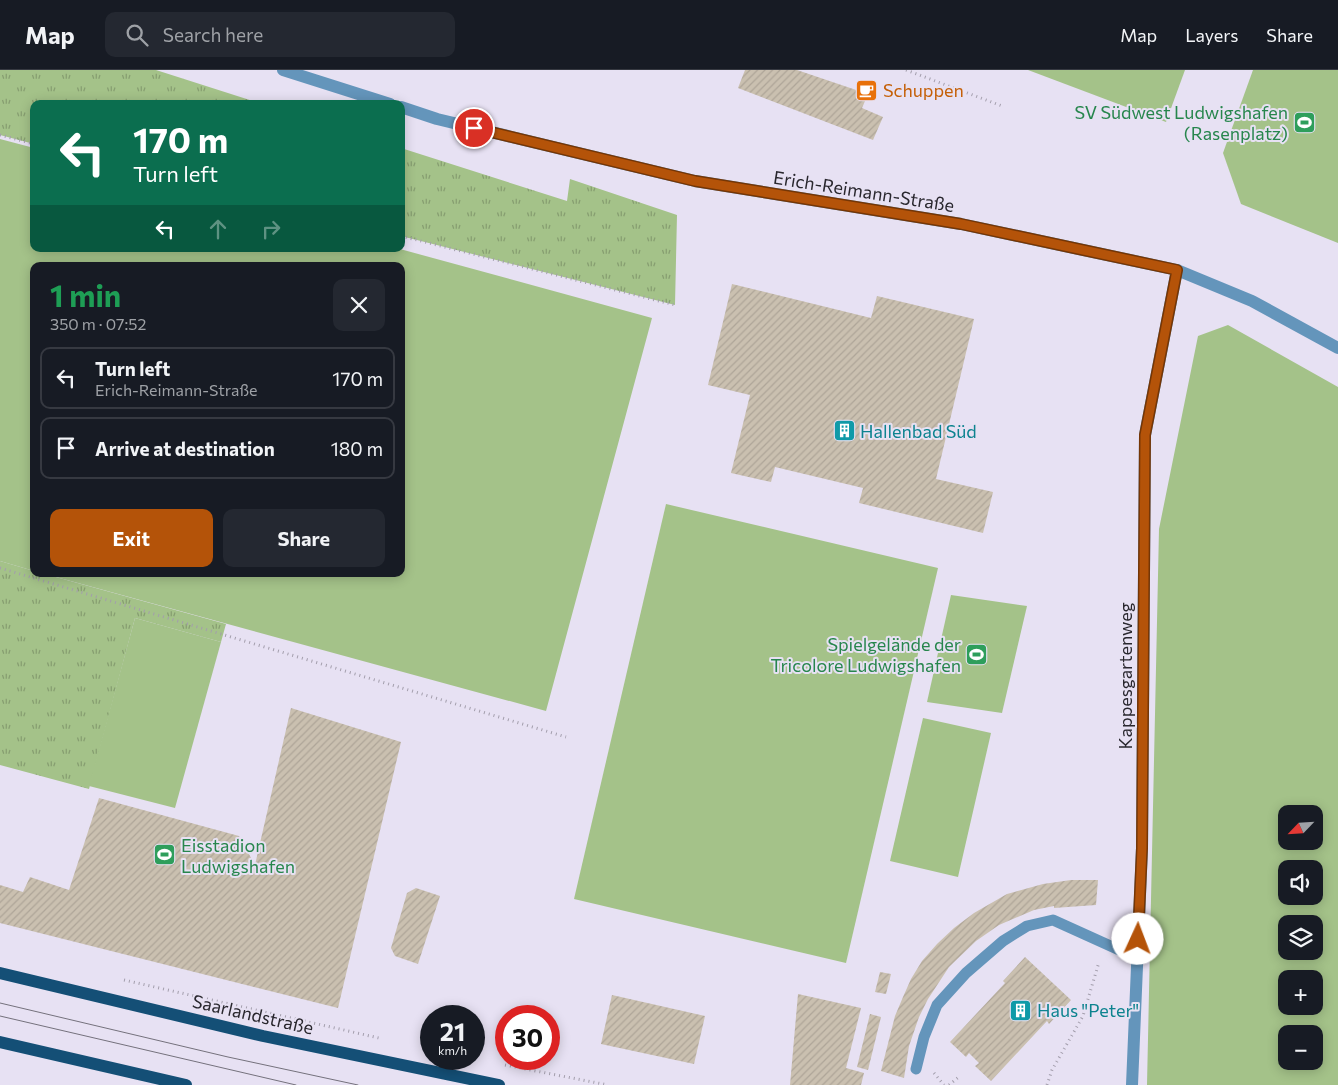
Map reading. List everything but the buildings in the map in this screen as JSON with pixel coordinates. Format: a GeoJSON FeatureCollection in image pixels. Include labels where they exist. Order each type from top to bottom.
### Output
{"type":"FeatureCollection","features":[{"type":"Feature","properties":{"kind":"main road","name":"Saarlandstraße"},"geometry":{"type":"LineString","coordinates":[[0,973],[263,1036],[499,1085]]}},
{"type":"Feature","properties":{"kind":"main road"},"geometry":{"type":"LineString","coordinates":[[0,1042],[186,1085]]}},
{"type":"Feature","properties":{"kind":"street"},"geometry":{"type":"LineString","coordinates":[[283,70],[377,100]]}},
{"type":"Feature","properties":{"kind":"street","name":"Erich-Reimann-Straße"},"geometry":{"type":"LineString","coordinates":[[405,109],[437,119],[695,181],[961,224],[1177,270],[1252,301],[1338,348]]}},
{"type":"Feature","properties":{"kind":"street","name":"Kappesgartenweg"},"geometry":{"type":"LineString","coordinates":[[1132,1085],[1142,848],[1145,435],[1177,270]]}},
{"type":"Feature","properties":{"kind":"lane"},"geometry":{"type":"LineString","coordinates":[[916,1069],[924,1037],[937,1005],[966,973],[1003,941],[1027,926],[1053,920],[1137,958]]}},
{"type":"Feature","properties":{"kind":"path"},"geometry":{"type":"LineString","coordinates":[[906,70],[1002,106]]}},
{"type":"Feature","properties":{"kind":"path"},"geometry":{"type":"LineString","coordinates":[[0,135],[30,143]]}},
{"type":"Feature","properties":{"kind":"path"},"geometry":{"type":"LineString","coordinates":[[405,237],[674,305]]}},
{"type":"Feature","properties":{"kind":"path"},"geometry":{"type":"LineString","coordinates":[[0,568],[30,577]]}},
{"type":"Feature","properties":{"kind":"path"},"geometry":{"type":"LineString","coordinates":[[30,577],[566,737]]}},
{"type":"Feature","properties":{"kind":"path"},"geometry":{"type":"LineString","coordinates":[[1047,1085],[1052,1070],[1083,1016],[1104,944]]}},
{"type":"Feature","properties":{"kind":"path"},"geometry":{"type":"LineString","coordinates":[[117,978],[263,1013],[384,1039]]}},
{"type":"Feature","properties":{"kind":"path"},"geometry":{"type":"LineString","coordinates":[[532,1070],[608,1085]]}},
{"type":"Feature","properties":{"kind":"path"},"geometry":{"type":"LineString","coordinates":[[949,1085],[960,1076]]}},
{"type":"Feature","properties":{"kind":"green space"},"geometry":{"type":"Polygon","coordinates":[[[0,70],[156,70],[250,100],[30,100],[30,143],[0,135],[0,70]]]}},
{"type":"Feature","properties":{"kind":"green space"},"geometry":{"type":"Polygon","coordinates":[[[1028,70],[1185,70],[1166,122],[1028,70]]]}},
{"type":"Feature","properties":{"kind":"green space"},"geometry":{"type":"Polygon","coordinates":[[[1253,70],[1338,70],[1338,243],[1241,204],[1223,153],[1253,70]]]}},
{"type":"Feature","properties":{"kind":"green space"},"geometry":{"type":"Polygon","coordinates":[[[0,139],[30,147],[30,252],[405,252],[405,250],[652,318],[546,711],[56,577],[405,577],[405,262],[30,262],[30,570],[0,561],[0,139]]]}},
{"type":"Feature","properties":{"kind":"green space"},"geometry":{"type":"Polygon","coordinates":[[[405,149],[567,201],[570,179],[677,215],[675,305],[405,237],[405,149]]]}},
{"type":"Feature","properties":{"kind":"green space"},"geometry":{"type":"Polygon","coordinates":[[[1228,325],[1338,387],[1338,1085],[1147,1085],[1159,529],[1198,336],[1228,325]]]}},
{"type":"Feature","properties":{"kind":"green space"},"geometry":{"type":"Polygon","coordinates":[[[666,504],[938,568],[846,963],[574,899],[666,504]]]}},
{"type":"Feature","properties":{"kind":"green space"},"geometry":{"type":"Polygon","coordinates":[[[0,561],[30,570],[30,577],[56,577],[226,624],[221,642],[135,618],[89,789],[0,765],[0,561]]]}},
{"type":"Feature","properties":{"kind":"green space","name":"Spielgelände der Tricolore Ludwigshafen"},"geometry":{"type":"Polygon","coordinates":[[[951,595],[1027,606],[1002,713],[927,702],[951,595]]]}},
{"type":"Feature","properties":{"kind":"green space"},"geometry":{"type":"Polygon","coordinates":[[[135,618],[221,642],[175,808],[89,786],[135,618]]]}},
{"type":"Feature","properties":{"kind":"green space"},"geometry":{"type":"Polygon","coordinates":[[[923,718],[991,733],[958,877],[890,861],[923,718]]]}},
{"type":"Feature","properties":{"kind":"tram line"},"geometry":{"type":"LineString","coordinates":[[0,1003],[228,1057],[358,1085]]}},
{"type":"Feature","properties":{"kind":"tram line"},"geometry":{"type":"LineString","coordinates":[[0,1016],[296,1085]]}},
{"type":"Feature","properties":{"kind":"place","name":"Schuppen"},"geometry":{"type":"Point","coordinates":[867,90]}},
{"type":"Feature","properties":{"kind":"place","name":"SV Südwest Ludwigshafen (Rasenplatz)"},"geometry":{"type":"Point","coordinates":[1304,122]}},
{"type":"Feature","properties":{"kind":"place","name":"Hallenbad Süd"},"geometry":{"type":"Point","coordinates":[844,431]}},
{"type":"Feature","properties":{"kind":"place","name":"Spielgelände der Tricolore Ludwigshafen"},"geometry":{"type":"Point","coordinates":[977,654]}},
{"type":"Feature","properties":{"kind":"place","name":"Eisstadion Ludwigshafen"},"geometry":{"type":"Point","coordinates":[165,855]}},
{"type":"Feature","properties":{"kind":"place","name":"Haus \"Peter\""},"geometry":{"type":"Point","coordinates":[1021,1010]}},
{"type":"Feature","properties":{"kind":"route"},"geometry":{"type":"LineString","coordinates":[[474,128],[695,181],[961,224],[1177,270],[1145,435],[1142,848],[1138,939]]}}]}
